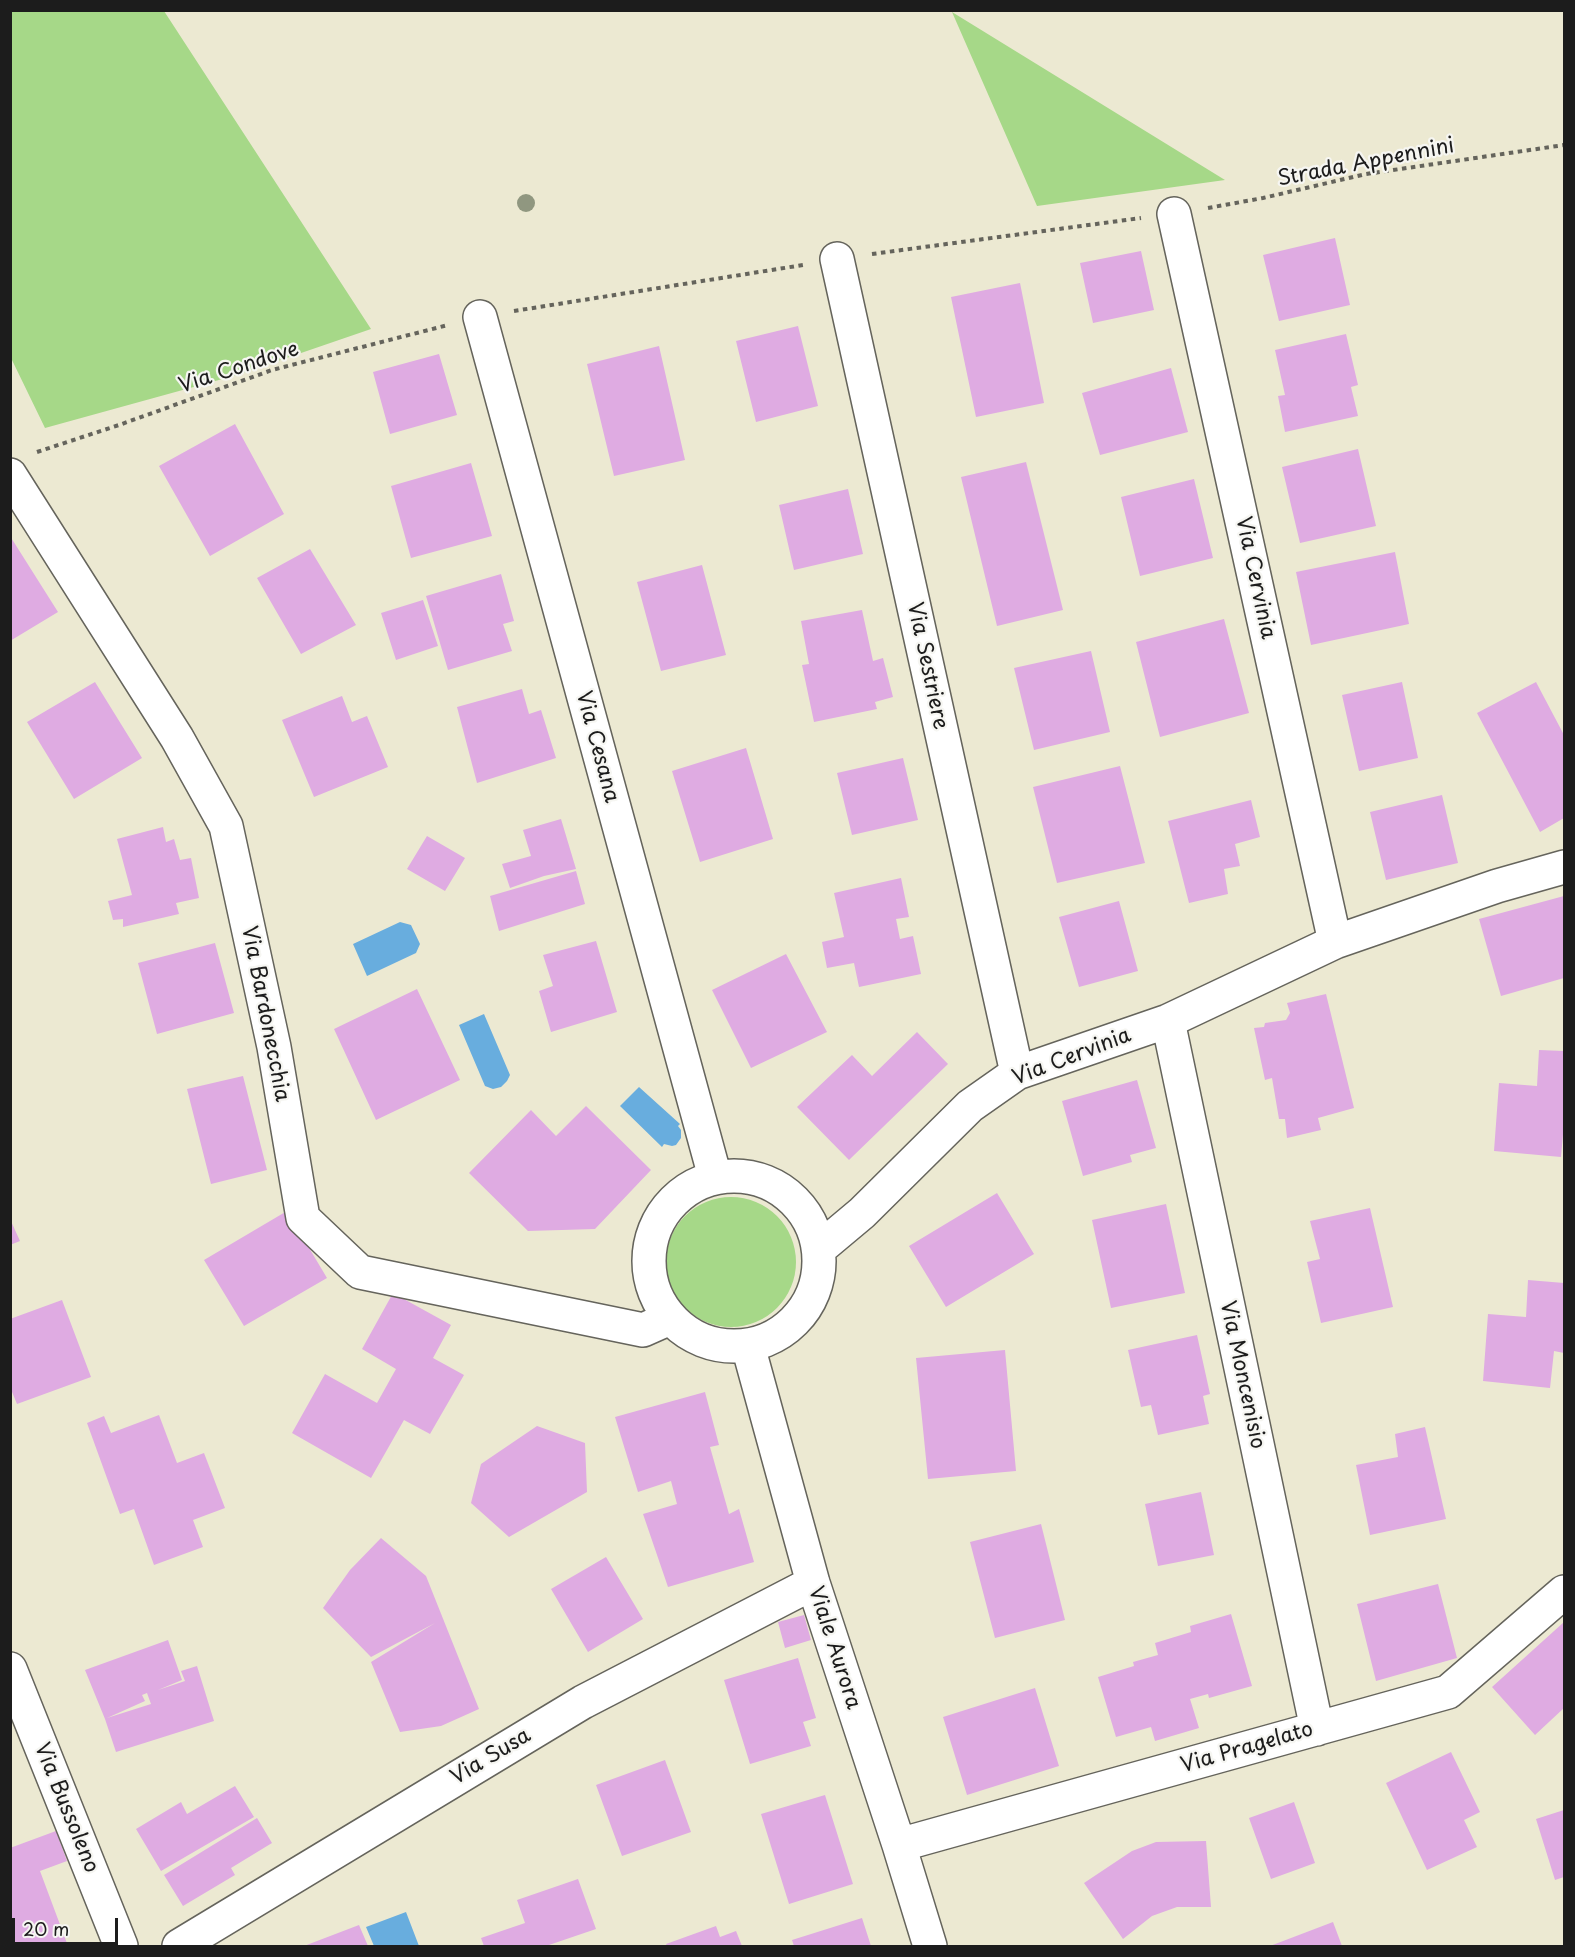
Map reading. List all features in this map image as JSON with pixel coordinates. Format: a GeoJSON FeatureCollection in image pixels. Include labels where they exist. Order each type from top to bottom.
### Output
{"type":"FeatureCollection","features":[{"type":"Feature","properties":{"kind":"street","name":"Via Cervinia"},"geometry":{"type":"LineString","coordinates":[[1174,214],[1335,942]]}},
{"type":"Feature","properties":{"kind":"street","name":"Via Sestriere"},"geometry":{"type":"LineString","coordinates":[[837,259],[1017,1073]]}},
{"type":"Feature","properties":{"kind":"street","name":"Via Cesana"},"geometry":{"type":"LineString","coordinates":[[480,317],[715,1177]]}},
{"type":"Feature","properties":{"kind":"street","name":"Via Bardonecchia"},"geometry":{"type":"LineString","coordinates":[[21,464],[226,826],[274,1047],[303,1218],[360,1272],[643,1330],[670,1318]]}},
{"type":"Feature","properties":{"kind":"street","name":"Via Cervinia"},"geometry":{"type":"LineString","coordinates":[[819,1250],[862,1213],[970,1106],[1017,1073],[1168,1021],[1335,942],[1497,886],[1564,867]]}},
{"type":"Feature","properties":{"kind":"street","name":"Via Moncenisio"},"geometry":{"type":"LineString","coordinates":[[1168,1021],[1317,1729]]}},
{"type":"Feature","properties":{"kind":"street"},"geometry":{"type":"LineString","coordinates":[[743,1176],[771,1184],[794,1201],[811,1224],[819,1250],[818,1276],[810,1301],[787,1328],[773,1338],[748,1346],[719,1346],[692,1336],[670,1318],[654,1294],[648,1265],[651,1235],[666,1209],[687,1189],[715,1177],[743,1176]]}},
{"type":"Feature","properties":{"kind":"street","name":"Viale Aurora"},"geometry":{"type":"LineString","coordinates":[[748,1346],[813,1583],[930,1947]]}},
{"type":"Feature","properties":{"kind":"street","name":"Via Susa"},"geometry":{"type":"LineString","coordinates":[[179,1947],[583,1702],[813,1583]]}},
{"type":"Feature","properties":{"kind":"street","name":"Via Pragelato"},"geometry":{"type":"LineString","coordinates":[[899,1845],[1448,1692],[1564,1593]]}},
{"type":"Feature","properties":{"kind":"street","name":"Via Bussoleno"},"geometry":{"type":"LineString","coordinates":[[10,1669],[121,1947]]}},
{"type":"Feature","properties":{"kind":"path","name":"Strada Appennini"},"geometry":{"type":"LineString","coordinates":[[1174,214],[1263,198],[1366,174],[1564,145]]}},
{"type":"Feature","properties":{"kind":"path","name":"Via Condove"},"geometry":{"type":"LineString","coordinates":[[21,464],[119,425],[273,370],[480,317]]}},
{"type":"Feature","properties":{"kind":"green space"},"geometry":{"type":"Polygon","coordinates":[[[11,10],[164,11],[371,329],[237,375],[45,428],[11,358],[11,10]]]}},
{"type":"Feature","properties":{"kind":"green space"},"geometry":{"type":"Polygon","coordinates":[[[952,12],[1225,180],[1037,206],[952,12]]]}},
{"type":"Feature","properties":{"kind":"green space"},"geometry":{"type":"Polygon","coordinates":[[[731,1197],[756,1202],[777,1216],[791,1237],[796,1262],[791,1287],[777,1308],[756,1322],[731,1327],[706,1322],[685,1308],[671,1287],[666,1262],[671,1237],[685,1216],[706,1202],[731,1197]]]}},
{"type":"Feature","properties":{"kind":"water"},"geometry":{"type":"Polygon","coordinates":[[[400,922],[411,925],[420,944],[416,953],[367,976],[353,944],[400,922]]]}},
{"type":"Feature","properties":{"kind":"water"},"geometry":{"type":"Polygon","coordinates":[[[484,1014],[510,1075],[501,1087],[493,1089],[485,1086],[459,1025],[484,1014]]]}},
{"type":"Feature","properties":{"kind":"water"},"geometry":{"type":"Polygon","coordinates":[[[639,1087],[680,1124],[678,1126],[681,1130],[681,1138],[676,1145],[664,1144],[662,1147],[620,1106],[639,1087]]]}},
{"type":"Feature","properties":{"kind":"water"},"geometry":{"type":"Polygon","coordinates":[[[406,1912],[419,1946],[374,1946],[366,1927],[406,1912]]]}},
{"type":"Feature","properties":{"kind":"building"},"geometry":{"type":"Polygon","coordinates":[[[1335,238],[1350,305],[1279,321],[1263,255],[1335,238]]]}},
{"type":"Feature","properties":{"kind":"building"},"geometry":{"type":"Polygon","coordinates":[[[1141,251],[1154,310],[1093,323],[1080,263],[1141,251]]]}},
{"type":"Feature","properties":{"kind":"building"},"geometry":{"type":"Polygon","coordinates":[[[1020,283],[1044,403],[976,417],[951,297],[1020,283]]]}},
{"type":"Feature","properties":{"kind":"building"},"geometry":{"type":"Polygon","coordinates":[[[798,326],[818,406],[756,422],[736,341],[798,326]]]}},
{"type":"Feature","properties":{"kind":"building"},"geometry":{"type":"Polygon","coordinates":[[[1346,334],[1358,385],[1351,387],[1358,416],[1285,432],[1278,396],[1285,395],[1275,350],[1346,334]]]}},
{"type":"Feature","properties":{"kind":"building"},"geometry":{"type":"Polygon","coordinates":[[[659,346],[685,460],[614,476],[587,364],[659,346]]]}},
{"type":"Feature","properties":{"kind":"building"},"geometry":{"type":"Polygon","coordinates":[[[439,354],[457,415],[390,434],[373,372],[439,354]]]}},
{"type":"Feature","properties":{"kind":"building"},"geometry":{"type":"Polygon","coordinates":[[[1171,368],[1188,432],[1100,455],[1082,393],[1171,368]]]}},
{"type":"Feature","properties":{"kind":"building"},"geometry":{"type":"Polygon","coordinates":[[[235,424],[284,514],[210,556],[159,466],[235,424]]]}},
{"type":"Feature","properties":{"kind":"building"},"geometry":{"type":"Polygon","coordinates":[[[1358,449],[1376,526],[1300,543],[1282,467],[1358,449]]]}},
{"type":"Feature","properties":{"kind":"building"},"geometry":{"type":"Polygon","coordinates":[[[1026,462],[1063,610],[997,626],[961,477],[1026,462]]]}},
{"type":"Feature","properties":{"kind":"building"},"geometry":{"type":"Polygon","coordinates":[[[471,463],[492,536],[411,558],[391,486],[471,463]]]}},
{"type":"Feature","properties":{"kind":"building"},"geometry":{"type":"Polygon","coordinates":[[[1194,479],[1213,558],[1140,576],[1121,497],[1194,479]]]}},
{"type":"Feature","properties":{"kind":"building"},"geometry":{"type":"Polygon","coordinates":[[[848,489],[863,554],[794,570],[779,505],[848,489]]]}},
{"type":"Feature","properties":{"kind":"building"},"geometry":{"type":"Polygon","coordinates":[[[10,536],[58,612],[10,641],[10,536]]]}},
{"type":"Feature","properties":{"kind":"building"},"geometry":{"type":"Polygon","coordinates":[[[310,549],[356,625],[301,654],[257,578],[310,549]]]}},
{"type":"Feature","properties":{"kind":"building"},"geometry":{"type":"Polygon","coordinates":[[[1395,552],[1409,624],[1311,645],[1296,572],[1395,552]]]}},
{"type":"Feature","properties":{"kind":"building"},"geometry":{"type":"Polygon","coordinates":[[[702,565],[726,655],[661,671],[637,582],[702,565]]]}},
{"type":"Feature","properties":{"kind":"building"},"geometry":{"type":"Polygon","coordinates":[[[501,574],[514,621],[503,624],[512,651],[448,670],[426,596],[501,574]]]}},
{"type":"Feature","properties":{"kind":"building"},"geometry":{"type":"Polygon","coordinates":[[[423,600],[438,646],[396,660],[381,613],[423,600]]]}},
{"type":"Feature","properties":{"kind":"building"},"geometry":{"type":"Polygon","coordinates":[[[862,610],[873,661],[883,658],[893,697],[875,702],[877,709],[814,722],[802,665],[809,664],[801,621],[862,610]]]}},
{"type":"Feature","properties":{"kind":"building"},"geometry":{"type":"Polygon","coordinates":[[[1224,619],[1249,713],[1160,737],[1136,642],[1224,619]]]}},
{"type":"Feature","properties":{"kind":"building"},"geometry":{"type":"Polygon","coordinates":[[[1091,651],[1110,732],[1034,750],[1014,668],[1091,651]]]}},
{"type":"Feature","properties":{"kind":"building"},"geometry":{"type":"Polygon","coordinates":[[[95,682],[142,758],[74,799],[27,722],[95,682]]]}},
{"type":"Feature","properties":{"kind":"building"},"geometry":{"type":"Polygon","coordinates":[[[1402,682],[1418,758],[1359,771],[1342,695],[1402,682]]]}},
{"type":"Feature","properties":{"kind":"building"},"geometry":{"type":"Polygon","coordinates":[[[1536,682],[1564,735],[1564,818],[1540,832],[1477,713],[1536,682]]]}},
{"type":"Feature","properties":{"kind":"building"},"geometry":{"type":"Polygon","coordinates":[[[522,689],[529,714],[541,710],[556,758],[477,783],[457,707],[522,689]]]}},
{"type":"Feature","properties":{"kind":"building"},"geometry":{"type":"Polygon","coordinates":[[[342,696],[352,722],[367,716],[388,767],[314,797],[282,720],[342,696]]]}},
{"type":"Feature","properties":{"kind":"building"},"geometry":{"type":"Polygon","coordinates":[[[746,748],[773,839],[700,862],[672,771],[746,748]]]}},
{"type":"Feature","properties":{"kind":"building"},"geometry":{"type":"Polygon","coordinates":[[[903,758],[918,820],[852,835],[837,773],[903,758]]]}},
{"type":"Feature","properties":{"kind":"building"},"geometry":{"type":"Polygon","coordinates":[[[1120,766],[1145,863],[1057,883],[1033,787],[1120,766]]]}},
{"type":"Feature","properties":{"kind":"building"},"geometry":{"type":"Polygon","coordinates":[[[1442,795],[1458,863],[1386,880],[1370,812],[1442,795]]]}},
{"type":"Feature","properties":{"kind":"building"},"geometry":{"type":"Polygon","coordinates":[[[1251,800],[1260,837],[1235,844],[1240,866],[1224,869],[1228,894],[1189,903],[1168,821],[1251,800]]]}},
{"type":"Feature","properties":{"kind":"building"},"geometry":{"type":"Polygon","coordinates":[[[561,819],[576,869],[544,876],[510,888],[502,864],[531,856],[523,830],[561,819]]]}},
{"type":"Feature","properties":{"kind":"building"},"geometry":{"type":"Polygon","coordinates":[[[163,827],[166,842],[174,839],[180,860],[191,858],[199,898],[176,903],[179,914],[123,927],[123,919],[113,920],[108,901],[132,895],[117,839],[163,827]]]}},
{"type":"Feature","properties":{"kind":"building"},"geometry":{"type":"Polygon","coordinates":[[[427,836],[465,858],[445,891],[407,869],[427,836]]]}},
{"type":"Feature","properties":{"kind":"building"},"geometry":{"type":"Polygon","coordinates":[[[576,871],[585,904],[499,931],[490,896],[576,871]]]}},
{"type":"Feature","properties":{"kind":"building"},"geometry":{"type":"Polygon","coordinates":[[[901,878],[909,917],[896,919],[900,939],[913,936],[921,974],[859,987],[854,963],[827,968],[822,942],[844,937],[834,893],[901,878]]]}},
{"type":"Feature","properties":{"kind":"building"},"geometry":{"type":"Polygon","coordinates":[[[1564,896],[1564,978],[1501,996],[1479,919],[1564,896]]]}},
{"type":"Feature","properties":{"kind":"building"},"geometry":{"type":"Polygon","coordinates":[[[1119,901],[1138,971],[1079,987],[1059,917],[1119,901]]]}},
{"type":"Feature","properties":{"kind":"building"},"geometry":{"type":"Polygon","coordinates":[[[596,941],[617,1012],[551,1032],[539,991],[553,986],[543,955],[596,941]]]}},
{"type":"Feature","properties":{"kind":"building"},"geometry":{"type":"Polygon","coordinates":[[[215,943],[234,1013],[157,1034],[138,963],[215,943]]]}},
{"type":"Feature","properties":{"kind":"building"},"geometry":{"type":"Polygon","coordinates":[[[786,954],[827,1032],[751,1068],[712,990],[786,954]]]}},
{"type":"Feature","properties":{"kind":"building"},"geometry":{"type":"Polygon","coordinates":[[[417,989],[460,1080],[376,1120],[334,1029],[417,989]]]}},
{"type":"Feature","properties":{"kind":"building"},"geometry":{"type":"Polygon","coordinates":[[[1326,994],[1354,1108],[1318,1118],[1321,1130],[1287,1138],[1285,1119],[1279,1119],[1272,1078],[1265,1080],[1254,1028],[1264,1027],[1265,1023],[1286,1020],[1290,1013],[1287,1003],[1326,994]]]}},
{"type":"Feature","properties":{"kind":"building"},"geometry":{"type":"Polygon","coordinates":[[[917,1032],[948,1064],[849,1160],[797,1107],[852,1055],[872,1076],[917,1032]]]}},
{"type":"Feature","properties":{"kind":"building"},"geometry":{"type":"Polygon","coordinates":[[[1539,1050],[1564,1051],[1564,1123],[1561,1157],[1494,1151],[1499,1083],[1537,1086],[1539,1050]]]}},
{"type":"Feature","properties":{"kind":"building"},"geometry":{"type":"Polygon","coordinates":[[[243,1076],[267,1170],[211,1184],[187,1089],[243,1076]]]}},
{"type":"Feature","properties":{"kind":"building"},"geometry":{"type":"Polygon","coordinates":[[[1137,1080],[1156,1148],[1130,1155],[1132,1162],[1083,1176],[1062,1101],[1137,1080]]]}},
{"type":"Feature","properties":{"kind":"building"},"geometry":{"type":"Polygon","coordinates":[[[586,1106],[651,1170],[595,1229],[528,1231],[469,1173],[531,1110],[556,1136],[586,1106]]]}},
{"type":"Feature","properties":{"kind":"building"},"geometry":{"type":"Polygon","coordinates":[[[997,1193],[1034,1254],[946,1307],[909,1246],[997,1193]]]}},
{"type":"Feature","properties":{"kind":"building"},"geometry":{"type":"Polygon","coordinates":[[[1166,1204],[1185,1293],[1111,1308],[1092,1220],[1166,1204]]]}},
{"type":"Feature","properties":{"kind":"building"},"geometry":{"type":"Polygon","coordinates":[[[1370,1208],[1393,1307],[1321,1323],[1307,1262],[1320,1259],[1310,1221],[1370,1208]]]}},
{"type":"Feature","properties":{"kind":"building"},"geometry":{"type":"Polygon","coordinates":[[[287,1211],[327,1278],[244,1326],[204,1260],[287,1211]]]}},
{"type":"Feature","properties":{"kind":"building"},"geometry":{"type":"Polygon","coordinates":[[[10,1219],[20,1241],[10,1245],[10,1219]]]}},
{"type":"Feature","properties":{"kind":"building"},"geometry":{"type":"Polygon","coordinates":[[[1528,1280],[1564,1283],[1564,1353],[1554,1351],[1550,1388],[1483,1381],[1488,1314],[1526,1317],[1528,1280]]]}},
{"type":"Feature","properties":{"kind":"building"},"geometry":{"type":"Polygon","coordinates":[[[393,1293],[451,1325],[433,1358],[464,1375],[430,1434],[404,1420],[371,1478],[292,1433],[325,1374],[377,1403],[396,1369],[362,1349],[393,1293]]]}},
{"type":"Feature","properties":{"kind":"building"},"geometry":{"type":"Polygon","coordinates":[[[62,1300],[91,1377],[17,1404],[10,1387],[10,1319],[62,1300]]]}},
{"type":"Feature","properties":{"kind":"building"},"geometry":{"type":"Polygon","coordinates":[[[1197,1335],[1210,1394],[1203,1396],[1209,1424],[1158,1435],[1151,1405],[1141,1407],[1128,1350],[1197,1335]]]}},
{"type":"Feature","properties":{"kind":"building"},"geometry":{"type":"Polygon","coordinates":[[[1005,1350],[1016,1471],[928,1479],[916,1358],[1005,1350]]]}},
{"type":"Feature","properties":{"kind":"building"},"geometry":{"type":"Polygon","coordinates":[[[705,1392],[719,1445],[710,1447],[729,1514],[739,1509],[754,1562],[668,1587],[643,1514],[677,1504],[671,1481],[638,1492],[615,1417],[705,1392]]]}},
{"type":"Feature","properties":{"kind":"building"},"geometry":{"type":"Polygon","coordinates":[[[159,1415],[177,1463],[204,1453],[225,1508],[193,1520],[203,1547],[154,1565],[134,1509],[120,1514],[87,1423],[104,1416],[111,1433],[159,1415]]]}},
{"type":"Feature","properties":{"kind":"building"},"geometry":{"type":"Polygon","coordinates":[[[537,1426],[585,1443],[587,1492],[509,1537],[471,1503],[481,1464],[537,1426]]]}},
{"type":"Feature","properties":{"kind":"building"},"geometry":{"type":"Polygon","coordinates":[[[1425,1427],[1446,1519],[1370,1535],[1356,1465],[1398,1457],[1395,1434],[1425,1427]]]}},
{"type":"Feature","properties":{"kind":"building"},"geometry":{"type":"Polygon","coordinates":[[[1201,1492],[1214,1555],[1158,1566],[1145,1504],[1201,1492]]]}},
{"type":"Feature","properties":{"kind":"building"},"geometry":{"type":"Polygon","coordinates":[[[1041,1524],[1065,1620],[995,1638],[970,1542],[1041,1524]]]}},
{"type":"Feature","properties":{"kind":"building"},"geometry":{"type":"Polygon","coordinates":[[[381,1538],[426,1576],[479,1709],[441,1726],[400,1732],[371,1662],[435,1623],[371,1657],[323,1608],[350,1570],[381,1538]]]}},
{"type":"Feature","properties":{"kind":"building"},"geometry":{"type":"Polygon","coordinates":[[[606,1557],[643,1619],[588,1652],[551,1589],[606,1557]]]}},
{"type":"Feature","properties":{"kind":"building"},"geometry":{"type":"Polygon","coordinates":[[[1438,1584],[1457,1658],[1376,1681],[1357,1604],[1438,1584]]]}},
{"type":"Feature","properties":{"kind":"building"},"geometry":{"type":"Polygon","coordinates":[[[1231,1614],[1252,1686],[1209,1698],[1208,1694],[1190,1699],[1199,1728],[1155,1741],[1151,1727],[1116,1737],[1098,1677],[1134,1666],[1133,1662],[1158,1655],[1155,1643],[1191,1632],[1190,1626],[1231,1614]]]}},
{"type":"Feature","properties":{"kind":"building"},"geometry":{"type":"Polygon","coordinates":[[[804,1615],[811,1640],[785,1648],[778,1622],[804,1615]]]}},
{"type":"Feature","properties":{"kind":"building"},"geometry":{"type":"Polygon","coordinates":[[[1564,1622],[1564,1708],[1535,1735],[1492,1687],[1564,1622]]]}},
{"type":"Feature","properties":{"kind":"building"},"geometry":{"type":"Polygon","coordinates":[[[168,1640],[182,1680],[158,1690],[185,1681],[181,1671],[197,1666],[214,1721],[116,1752],[85,1670],[168,1640]],[[147,1693],[142,1695],[145,1701],[107,1718],[151,1704],[147,1693]]]}},
{"type":"Feature","properties":{"kind":"building"},"geometry":{"type":"Polygon","coordinates":[[[798,1658],[816,1718],[803,1722],[811,1746],[750,1764],[724,1680],[798,1658]]]}},
{"type":"Feature","properties":{"kind":"building"},"geometry":{"type":"Polygon","coordinates":[[[1035,1688],[1059,1766],[967,1795],[943,1717],[1035,1688]]]}},
{"type":"Feature","properties":{"kind":"building"},"geometry":{"type":"Polygon","coordinates":[[[1451,1752],[1480,1812],[1464,1820],[1477,1847],[1427,1870],[1386,1783],[1451,1752]]]}},
{"type":"Feature","properties":{"kind":"building"},"geometry":{"type":"Polygon","coordinates":[[[665,1760],[691,1832],[622,1856],[596,1785],[665,1760]]]}},
{"type":"Feature","properties":{"kind":"building"},"geometry":{"type":"Polygon","coordinates":[[[235,1786],[254,1817],[161,1871],[136,1829],[181,1802],[187,1814],[235,1786]]]}},
{"type":"Feature","properties":{"kind":"building"},"geometry":{"type":"Polygon","coordinates":[[[825,1795],[853,1884],[789,1904],[761,1814],[825,1795]]]}},
{"type":"Feature","properties":{"kind":"building"},"geometry":{"type":"Polygon","coordinates":[[[1294,1802],[1315,1863],[1271,1879],[1249,1818],[1294,1802]]]}},
{"type":"Feature","properties":{"kind":"building"},"geometry":{"type":"Polygon","coordinates":[[[1564,1810],[1564,1877],[1555,1880],[1536,1819],[1564,1810]]]}},
{"type":"Feature","properties":{"kind":"building"},"geometry":{"type":"Polygon","coordinates":[[[257,1818],[272,1843],[231,1868],[235,1875],[183,1906],[164,1875],[257,1818]]]}},
{"type":"Feature","properties":{"kind":"building"},"geometry":{"type":"Polygon","coordinates":[[[56,1831],[67,1861],[40,1871],[68,1946],[16,1946],[10,1931],[10,1848],[56,1831]]]}},
{"type":"Feature","properties":{"kind":"building"},"geometry":{"type":"Polygon","coordinates":[[[1206,1841],[1211,1907],[1177,1907],[1152,1916],[1123,1939],[1084,1883],[1132,1851],[1156,1842],[1206,1841]]]}},
{"type":"Feature","properties":{"kind":"building"},"geometry":{"type":"Polygon","coordinates":[[[578,1879],[596,1929],[546,1946],[484,1946],[481,1938],[525,1923],[517,1900],[578,1879]]]}},
{"type":"Feature","properties":{"kind":"building"},"geometry":{"type":"Polygon","coordinates":[[[862,1918],[871,1946],[794,1946],[792,1940],[862,1918]]]}},
{"type":"Feature","properties":{"kind":"building"},"geometry":{"type":"Polygon","coordinates":[[[1333,1922],[1342,1946],[1270,1946],[1333,1922]]]}},
{"type":"Feature","properties":{"kind":"building"},"geometry":{"type":"Polygon","coordinates":[[[359,1925],[368,1946],[304,1946],[359,1925]]]}},
{"type":"Feature","properties":{"kind":"building"},"geometry":{"type":"Polygon","coordinates":[[[716,1926],[720,1937],[736,1931],[742,1946],[667,1946],[666,1944],[716,1926]]]}}]}
